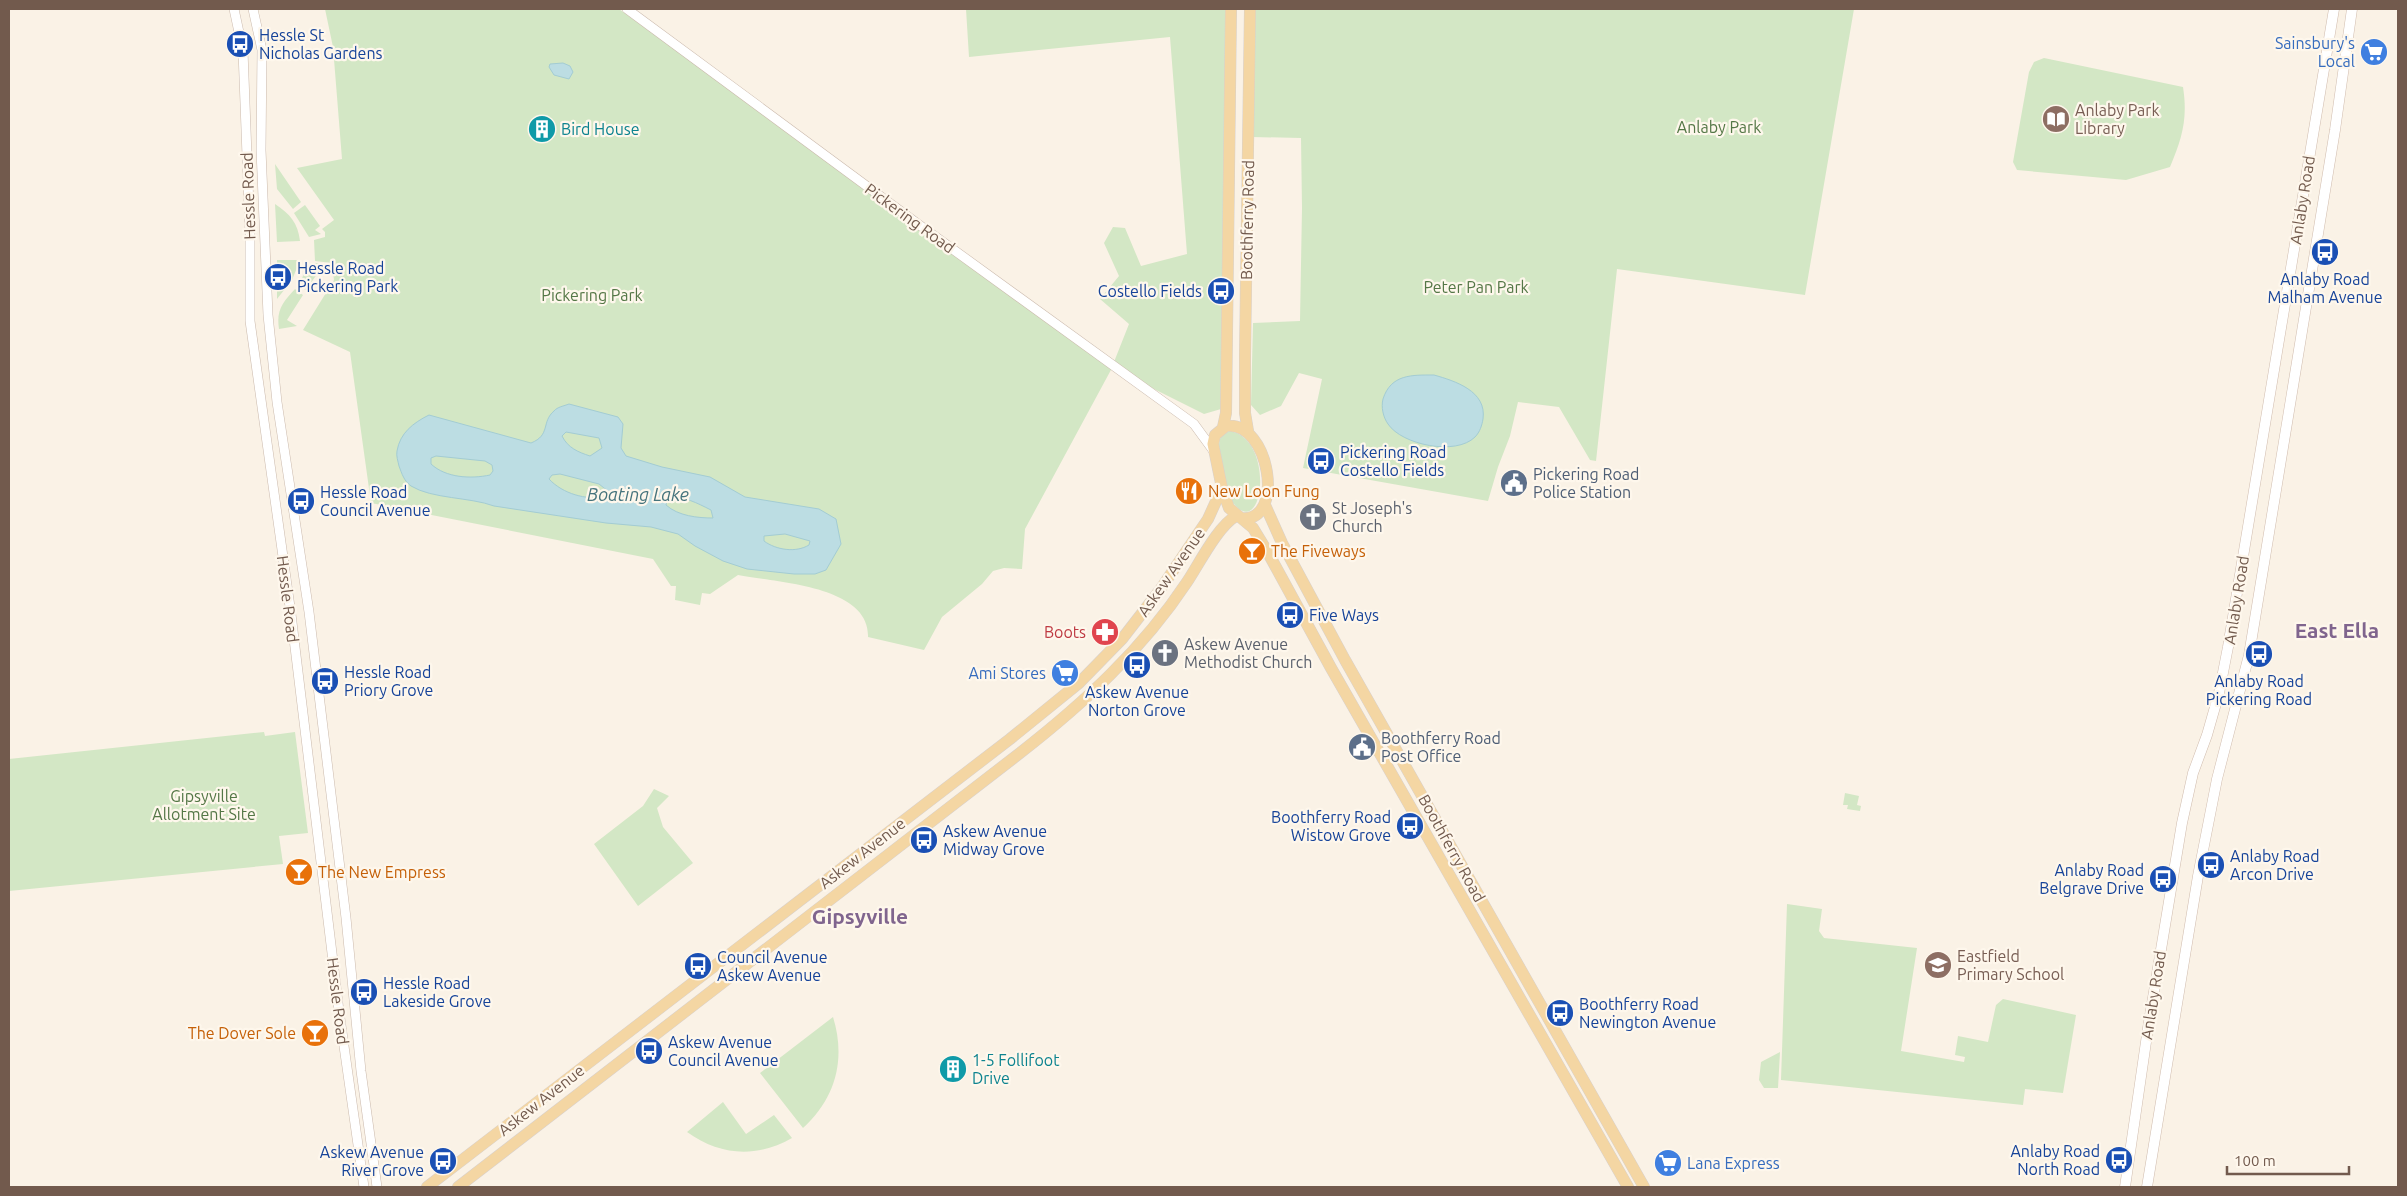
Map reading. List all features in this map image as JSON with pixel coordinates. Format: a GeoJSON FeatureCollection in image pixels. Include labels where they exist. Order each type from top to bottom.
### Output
{"type":"FeatureCollection","features":[{"type":"Feature","properties":{"kind":"main road","name":"Boothferry Road"},"geometry":{"type":"LineString","coordinates":[[1230,9],[1226,413],[1214,439],[1213,450],[1222,488],[1229,508],[1253,528],[1267,551],[1331,668],[1628,1187]]}},
{"type":"Feature","properties":{"kind":"main road","name":"Boothferry Road"},"geometry":{"type":"LineString","coordinates":[[1248,431],[1245,413],[1245,356],[1250,9]]}},
{"type":"Feature","properties":{"kind":"main road","name":"Anlaby Road"},"geometry":{"type":"LineString","coordinates":[[2125,1187],[2148,1028],[2182,823],[2193,773],[2207,735],[2228,647],[2334,9]]}},
{"type":"Feature","properties":{"kind":"main road","name":"Anlaby Road"},"geometry":{"type":"LineString","coordinates":[[2147,1187],[2198,876],[2216,779],[2239,697],[2250,648],[2286,414],[2335,130],[2352,9]]}},
{"type":"Feature","properties":{"kind":"main road"},"geometry":{"type":"LineString","coordinates":[[1220,429],[1234,425],[1248,431],[1258,446],[1265,464],[1268,484],[1265,505],[1258,514],[1246,519],[1239,517]]}},
{"type":"Feature","properties":{"kind":"main road","name":"Askew Avenue"},"geometry":{"type":"LineString","coordinates":[[427,1187],[1046,711],[1099,663],[1160,590],[1208,519],[1222,488]]}},
{"type":"Feature","properties":{"kind":"main road","name":"Boothferry Road"},"geometry":{"type":"LineString","coordinates":[[1265,505],[1282,543],[1345,660],[1644,1187]]}},
{"type":"Feature","properties":{"kind":"main road","name":"Askew Avenue"},"geometry":{"type":"LineString","coordinates":[[458,1187],[894,848],[1031,744],[1110,677],[1128,659],[1171,605],[1224,525],[1239,517]]}},
{"type":"Feature","properties":{"kind":"main road"},"geometry":{"type":"LineString","coordinates":[[885,835],[894,848]]}},
{"type":"Feature","properties":{"kind":"street","name":"Hessle Road"},"geometry":{"type":"LineString","coordinates":[[234,9],[243,51],[251,331],[291,614],[339,1011],[364,1187]]}},
{"type":"Feature","properties":{"kind":"street","name":"Hessle Road"},"geometry":{"type":"LineString","coordinates":[[253,9],[262,50],[261,150],[268,316],[277,402],[309,612],[346,918],[361,1071],[377,1187]]}},
{"type":"Feature","properties":{"kind":"street","name":"Pickering Road"},"geometry":{"type":"LineString","coordinates":[[627,9],[918,224],[1194,424],[1213,450]]}},
{"type":"Feature","properties":{"kind":"street"},"geometry":{"type":"LineString","coordinates":[[247,150],[261,150]]}},
{"type":"Feature","properties":{"kind":"street","name":"Pickering Road"},"geometry":{"type":"LineString","coordinates":[[1194,424],[1220,429]]}},
{"type":"Feature","properties":{"kind":"green space","name":"Pickering Park"},"geometry":{"type":"Polygon","coordinates":[[[325,9],[619,9],[1112,367],[1129,324],[1100,299],[1119,276],[1104,243],[1113,227],[1125,228],[1141,266],[1187,254],[1170,37],[969,57],[966,9],[1226,9],[1221,409],[1204,414],[1112,368],[1025,529],[1022,569],[1004,568],[993,571],[982,584],[942,617],[924,650],[868,637],[864,620],[854,606],[837,596],[817,589],[738,575],[710,594],[702,593],[700,605],[675,600],[676,586],[671,586],[653,559],[371,503],[350,352],[303,330],[334,280],[332,263],[315,261],[314,240],[325,237],[325,232],[322,229],[334,220],[297,168],[342,159],[333,47],[325,9]]]}},
{"type":"Feature","properties":{"kind":"green space"},"geometry":{"type":"Polygon","coordinates":[[[1254,9],[1854,9],[1805,295],[1617,269],[1596,461],[1590,460],[1559,407],[1518,402],[1510,436],[1488,501],[1303,468],[1322,379],[1299,373],[1281,406],[1260,415],[1251,405],[1253,323],[1300,321],[1302,208],[1301,138],[1252,137],[1254,9]]]}},
{"type":"Feature","properties":{"kind":"green space"},"geometry":{"type":"Polygon","coordinates":[[[2044,58],[2183,87],[2185,109],[2183,128],[2170,167],[2126,180],[2017,170],[2013,162],[2029,72],[2034,62],[2044,58]]]}},
{"type":"Feature","properties":{"kind":"green space"},"geometry":{"type":"Polygon","coordinates":[[[275,164],[301,202],[293,209],[277,189],[275,164]]]}},
{"type":"Feature","properties":{"kind":"green space"},"geometry":{"type":"Polygon","coordinates":[[[275,204],[285,211],[295,224],[300,241],[277,242],[275,204]]]}},
{"type":"Feature","properties":{"kind":"green space"},"geometry":{"type":"Polygon","coordinates":[[[305,205],[320,226],[315,230],[321,234],[309,237],[294,213],[305,205]]]}},
{"type":"Feature","properties":{"kind":"green space"},"geometry":{"type":"Polygon","coordinates":[[[277,260],[300,260],[292,280],[277,299],[277,260]]]}},
{"type":"Feature","properties":{"kind":"green space"},"geometry":{"type":"Polygon","coordinates":[[[315,263],[324,264],[306,290],[298,286],[308,266],[315,263]]]}},
{"type":"Feature","properties":{"kind":"green space"},"geometry":{"type":"Polygon","coordinates":[[[295,289],[303,295],[287,320],[297,326],[279,329],[278,322],[281,307],[295,289]]]}},
{"type":"Feature","properties":{"kind":"green space"},"geometry":{"type":"Polygon","coordinates":[[[1230,431],[1244,438],[1254,451],[1259,467],[1260,484],[1258,499],[1252,509],[1244,512],[1231,499],[1219,447],[1221,437],[1224,433],[1230,431]]]}},
{"type":"Feature","properties":{"kind":"green space","name":"Gipsyville Allotment Site"},"geometry":{"type":"Polygon","coordinates":[[[264,732],[265,736],[295,732],[308,833],[279,836],[283,864],[9,891],[9,759],[264,732]]]}},
{"type":"Feature","properties":{"kind":"green space"},"geometry":{"type":"Polygon","coordinates":[[[654,789],[669,796],[657,808],[663,827],[693,863],[638,906],[594,844],[643,806],[654,789]]]}},
{"type":"Feature","properties":{"kind":"green space"},"geometry":{"type":"Polygon","coordinates":[[[1845,793],[1859,796],[1857,805],[1861,806],[1860,811],[1847,809],[1848,805],[1843,805],[1845,793]]]}},
{"type":"Feature","properties":{"kind":"green space"},"geometry":{"type":"Polygon","coordinates":[[[1787,904],[1822,909],[1819,931],[1824,938],[1917,948],[1901,1051],[1964,1062],[1965,1057],[1955,1055],[1958,1036],[1988,1042],[1996,1005],[2003,999],[2076,1015],[2063,1093],[2025,1089],[2023,1105],[1781,1080],[1787,904]]]}},
{"type":"Feature","properties":{"kind":"green space"},"geometry":{"type":"Polygon","coordinates":[[[833,1017],[838,1048],[838,1063],[835,1077],[823,1104],[803,1128],[760,1073],[833,1017]]]}},
{"type":"Feature","properties":{"kind":"green space"},"geometry":{"type":"Polygon","coordinates":[[[1780,1052],[1778,1088],[1764,1088],[1759,1080],[1761,1062],[1780,1052]]]}},
{"type":"Feature","properties":{"kind":"green space"},"geometry":{"type":"Polygon","coordinates":[[[723,1102],[746,1134],[774,1115],[792,1138],[765,1149],[739,1152],[712,1146],[687,1132],[723,1102]]]}},
{"type":"Feature","properties":{"kind":"water"},"geometry":{"type":"Polygon","coordinates":[[[563,63],[570,66],[573,72],[569,79],[554,75],[549,67],[550,64],[563,63]]]}},
{"type":"Feature","properties":{"kind":"water"},"geometry":{"type":"Polygon","coordinates":[[[1434,375],[1460,384],[1475,394],[1480,401],[1483,409],[1481,426],[1475,437],[1466,443],[1443,447],[1417,442],[1405,438],[1395,431],[1385,418],[1382,409],[1383,399],[1391,385],[1397,380],[1410,376],[1434,375]]]}},
{"type":"Feature","properties":{"kind":"water","name":"Boating Lake"},"geometry":{"type":"Polygon","coordinates":[[[569,404],[618,417],[623,424],[621,448],[626,456],[662,467],[710,477],[745,497],[819,509],[836,519],[841,544],[826,570],[815,574],[794,574],[747,569],[723,561],[695,546],[678,534],[651,527],[606,523],[440,496],[411,486],[402,475],[397,455],[401,439],[408,429],[429,415],[531,443],[537,440],[544,432],[550,415],[559,408],[569,404]],[[566,432],[562,436],[567,444],[574,449],[590,456],[602,448],[599,438],[566,432]],[[436,456],[431,458],[431,464],[451,475],[475,477],[490,475],[493,471],[492,465],[485,461],[436,456]],[[560,474],[552,475],[549,479],[561,489],[575,495],[598,498],[605,497],[609,492],[599,484],[560,474]],[[668,497],[666,505],[688,516],[713,518],[711,510],[685,499],[668,497]],[[785,534],[764,536],[764,541],[774,547],[792,550],[809,545],[810,541],[785,534]]]}},
{"type":"Feature","properties":{"kind":"place","name":"Hessle St Nicholas Gardens"},"geometry":{"type":"Point","coordinates":[240,44]}},
{"type":"Feature","properties":{"kind":"place","name":"Sainsbury's Local"},"geometry":{"type":"Point","coordinates":[2374,52]}},
{"type":"Feature","properties":{"kind":"place","name":"Anlaby Park Library"},"geometry":{"type":"Point","coordinates":[2056,119]}},
{"type":"Feature","properties":{"kind":"place","name":"Bird House"},"geometry":{"type":"Point","coordinates":[542,129]}},
{"type":"Feature","properties":{"kind":"place","name":"Anlaby Road Malham Avenue"},"geometry":{"type":"Point","coordinates":[2325,252]}},
{"type":"Feature","properties":{"kind":"place","name":"Hessle Road Pickering Park"},"geometry":{"type":"Point","coordinates":[278,277]}},
{"type":"Feature","properties":{"kind":"place","name":"Costello Fields"},"geometry":{"type":"Point","coordinates":[1221,291]}},
{"type":"Feature","properties":{"kind":"place","name":"Pickering Road Costello Fields"},"geometry":{"type":"Point","coordinates":[1321,461]}},
{"type":"Feature","properties":{"kind":"place","name":"Pickering Road Police Station"},"geometry":{"type":"Point","coordinates":[1514,483]}},
{"type":"Feature","properties":{"kind":"place","name":"New Loon Fung"},"geometry":{"type":"Point","coordinates":[1189,491]}},
{"type":"Feature","properties":{"kind":"place","name":"Hessle Road Council Avenue"},"geometry":{"type":"Point","coordinates":[301,501]}},
{"type":"Feature","properties":{"kind":"place","name":"St Joseph's Church"},"geometry":{"type":"Point","coordinates":[1313,517]}},
{"type":"Feature","properties":{"kind":"place","name":"The Fiveways"},"geometry":{"type":"Point","coordinates":[1252,551]}},
{"type":"Feature","properties":{"kind":"place","name":"Five Ways"},"geometry":{"type":"Point","coordinates":[1290,615]}},
{"type":"Feature","properties":{"kind":"place","name":"Boots"},"geometry":{"type":"Point","coordinates":[1105,632]}},
{"type":"Feature","properties":{"kind":"place","name":"Askew Avenue Methodist Church"},"geometry":{"type":"Point","coordinates":[1165,653]}},
{"type":"Feature","properties":{"kind":"place","name":"Anlaby Road Pickering Road"},"geometry":{"type":"Point","coordinates":[2259,654]}},
{"type":"Feature","properties":{"kind":"place","name":"Askew Avenue Norton Grove"},"geometry":{"type":"Point","coordinates":[1137,665]}},
{"type":"Feature","properties":{"kind":"place","name":"Ami Stores"},"geometry":{"type":"Point","coordinates":[1065,673]}},
{"type":"Feature","properties":{"kind":"place","name":"Hessle Road Priory Grove"},"geometry":{"type":"Point","coordinates":[325,681]}},
{"type":"Feature","properties":{"kind":"place","name":"Boothferry Road Post Office"},"geometry":{"type":"Point","coordinates":[1362,747]}},
{"type":"Feature","properties":{"kind":"place","name":"Boothferry Road Wistow Grove"},"geometry":{"type":"Point","coordinates":[1410,826]}},
{"type":"Feature","properties":{"kind":"place","name":"Askew Avenue Midway Grove"},"geometry":{"type":"Point","coordinates":[924,840]}},
{"type":"Feature","properties":{"kind":"place","name":"Anlaby Road Arcon Drive"},"geometry":{"type":"Point","coordinates":[2211,865]}},
{"type":"Feature","properties":{"kind":"place","name":"The New Empress"},"geometry":{"type":"Point","coordinates":[299,872]}},
{"type":"Feature","properties":{"kind":"place","name":"Anlaby Road Belgrave Drive"},"geometry":{"type":"Point","coordinates":[2163,879]}},
{"type":"Feature","properties":{"kind":"place","name":"Eastfield Primary School"},"geometry":{"type":"Point","coordinates":[1938,965]}},
{"type":"Feature","properties":{"kind":"place","name":"Council Avenue Askew Avenue"},"geometry":{"type":"Point","coordinates":[698,966]}},
{"type":"Feature","properties":{"kind":"place","name":"Hessle Road Lakeside Grove"},"geometry":{"type":"Point","coordinates":[364,992]}},
{"type":"Feature","properties":{"kind":"place","name":"Boothferry Road Newington Avenue"},"geometry":{"type":"Point","coordinates":[1560,1013]}},
{"type":"Feature","properties":{"kind":"place","name":"The Dover Sole"},"geometry":{"type":"Point","coordinates":[315,1033]}},
{"type":"Feature","properties":{"kind":"place","name":"Askew Avenue Council Avenue"},"geometry":{"type":"Point","coordinates":[649,1051]}},
{"type":"Feature","properties":{"kind":"place","name":"1-5 Follifoot Drive"},"geometry":{"type":"Point","coordinates":[953,1069]}},
{"type":"Feature","properties":{"kind":"place","name":"Anlaby Road North Road"},"geometry":{"type":"Point","coordinates":[2119,1160]}},
{"type":"Feature","properties":{"kind":"place","name":"Askew Avenue River Grove"},"geometry":{"type":"Point","coordinates":[443,1161]}},
{"type":"Feature","properties":{"kind":"place","name":"Lana Express"},"geometry":{"type":"Point","coordinates":[1668,1163]}},
{"type":"Feature","properties":{"kind":"district","name":"East Ella"},"geometry":{"type":"Point","coordinates":[2337,631]}},
{"type":"Feature","properties":{"kind":"district","name":"Gipsyville"},"geometry":{"type":"Point","coordinates":[860,917]}},
{"type":"Feature","properties":{"kind":"park label","name":"Anlaby Park"},"geometry":{"type":"Point","coordinates":[1719,127]}},
{"type":"Feature","properties":{"kind":"park label","name":"Peter Pan Park"},"geometry":{"type":"Point","coordinates":[1476,287]}}]}
